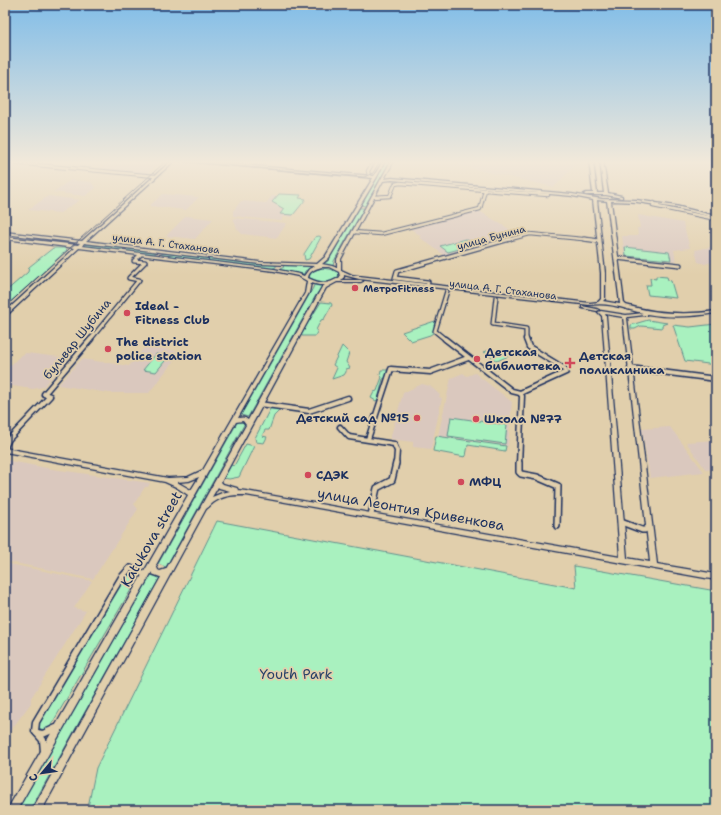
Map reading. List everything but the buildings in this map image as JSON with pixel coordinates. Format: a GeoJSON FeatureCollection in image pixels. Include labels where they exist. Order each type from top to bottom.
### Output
{"type":"FeatureCollection","features":[{"type":"Feature","properties":{"kind":"main road"},"geometry":{"type":"LineString","coordinates":[[5,314],[131,199]]}},
{"type":"Feature","properties":{"kind":"main road"},"geometry":{"type":"LineString","coordinates":[[307,279],[307,272],[319,265],[361,199]]}},
{"type":"Feature","properties":{"kind":"main road"},"geometry":{"type":"LineString","coordinates":[[38,810],[317,300],[324,288],[342,277],[339,259],[372,199]]}},
{"type":"Feature","properties":{"kind":"main road"},"geometry":{"type":"LineString","coordinates":[[595,199],[615,199]]}},
{"type":"Feature","properties":{"kind":"main road"},"geometry":{"type":"LineString","coordinates":[[595,199],[603,299],[597,303],[594,308],[604,316],[609,360],[624,560]]}},
{"type":"Feature","properties":{"kind":"main road"},"geometry":{"type":"LineString","coordinates":[[615,199],[654,203],[716,217]]}},
{"type":"Feature","properties":{"kind":"main road"},"geometry":{"type":"LineString","coordinates":[[639,199],[673,204],[716,217]]}},
{"type":"Feature","properties":{"kind":"main road"},"geometry":{"type":"LineString","coordinates":[[609,200],[622,303],[624,305]]}},
{"type":"Feature","properties":{"kind":"main road"},"geometry":{"type":"LineString","coordinates":[[358,205],[361,207],[367,207]]}},
{"type":"Feature","properties":{"kind":"main road","name":"улица А. Г. Стаханова"},"geometry":{"type":"LineString","coordinates":[[5,233],[260,263],[319,265],[357,278],[486,291],[590,304],[597,303],[624,305],[630,308]]}},
{"type":"Feature","properties":{"kind":"main road"},"geometry":{"type":"LineString","coordinates":[[20,240],[18,238],[25,236]]}},
{"type":"Feature","properties":{"kind":"main road","name":"улица А. Г. Стаханова"},"geometry":{"type":"LineString","coordinates":[[5,238],[274,270],[293,273],[319,284],[356,281],[590,308],[599,311],[629,315]]}},
{"type":"Feature","properties":{"kind":"main road"},"geometry":{"type":"LineString","coordinates":[[43,243],[50,241],[51,240],[49,238]]}},
{"type":"Feature","properties":{"kind":"main road"},"geometry":{"type":"LineString","coordinates":[[158,257],[159,254],[164,252]]}},
{"type":"Feature","properties":{"kind":"main road"},"geometry":{"type":"LineString","coordinates":[[274,270],[278,267],[277,263]]}},
{"type":"Feature","properties":{"kind":"main road","name":"Katukova street"},"geometry":{"type":"LineString","coordinates":[[12,810],[307,294],[307,279]]}},
{"type":"Feature","properties":{"kind":"main road"},"geometry":{"type":"LineString","coordinates":[[630,308],[643,311],[686,314],[716,312]]}},
{"type":"Feature","properties":{"kind":"main road"},"geometry":{"type":"LineString","coordinates":[[630,308],[633,311],[625,318],[654,566],[716,577]]}},
{"type":"Feature","properties":{"kind":"main road"},"geometry":{"type":"LineString","coordinates":[[629,315],[701,317],[716,315]]}},
{"type":"Feature","properties":{"kind":"main road"},"geometry":{"type":"LineString","coordinates":[[234,421],[244,419],[248,424]]}},
{"type":"Feature","properties":{"kind":"main road"},"geometry":{"type":"LineString","coordinates":[[5,449],[166,480],[178,484],[192,494]]}},
{"type":"Feature","properties":{"kind":"main road"},"geometry":{"type":"LineString","coordinates":[[166,480],[189,479],[195,477],[206,469]]}},
{"type":"Feature","properties":{"kind":"main road"},"geometry":{"type":"LineString","coordinates":[[217,482],[221,486],[246,493]]}},
{"type":"Feature","properties":{"kind":"main road","name":"улица Леонтия Кривенкова"},"geometry":{"type":"LineString","coordinates":[[200,513],[208,503],[218,496],[230,492],[246,493],[654,566]]}},
{"type":"Feature","properties":{"kind":"main road"},"geometry":{"type":"LineString","coordinates":[[152,565],[155,572],[160,574],[168,571]]}},
{"type":"Feature","properties":{"kind":"street"},"geometry":{"type":"LineString","coordinates":[[353,232],[381,234],[480,210],[483,199]]}},
{"type":"Feature","properties":{"kind":"street","name":"улица Бунина"},"geometry":{"type":"LineString","coordinates":[[427,286],[428,282],[395,278],[397,271],[530,234],[599,241]]}},
{"type":"Feature","properties":{"kind":"street","name":"бульвар Шубина"},"geometry":{"type":"LineString","coordinates":[[5,449],[7,439],[50,396],[44,394],[139,280],[129,278],[146,262],[134,261],[140,255]]}},
{"type":"Feature","properties":{"kind":"street"},"geometry":{"type":"LineString","coordinates":[[616,258],[680,265]]}},
{"type":"Feature","properties":{"kind":"street"},"geometry":{"type":"LineString","coordinates":[[447,291],[435,331],[512,391],[520,393],[566,372],[565,369],[529,347],[526,341],[526,330],[492,324],[496,297]]}},
{"type":"Feature","properties":{"kind":"street"},"geometry":{"type":"LineString","coordinates":[[368,440],[391,369],[430,372],[468,358]]}},
{"type":"Feature","properties":{"kind":"street"},"geometry":{"type":"LineString","coordinates":[[630,368],[716,379]]}},
{"type":"Feature","properties":{"kind":"street"},"geometry":{"type":"LineString","coordinates":[[520,393],[522,396],[518,454],[519,472],[521,474],[537,477],[558,486],[557,526]]}},
{"type":"Feature","properties":{"kind":"street"},"geometry":{"type":"LineString","coordinates":[[259,404],[309,411],[348,398]]}},
{"type":"Feature","properties":{"kind":"street"},"geometry":{"type":"LineString","coordinates":[[340,427],[349,437],[394,444],[397,447],[398,452],[392,480],[377,488],[371,515]]}},
{"type":"Feature","properties":{"kind":"street"},"geometry":{"type":"LineString","coordinates":[[621,522],[629,527],[641,530],[645,530],[649,526]]}},
{"type":"Feature","properties":{"kind":"street"},"geometry":{"type":"LineString","coordinates":[[44,754],[43,740],[35,731],[36,722],[121,578],[130,568],[146,575]]}},
{"type":"Feature","properties":{"kind":"street"},"geometry":{"type":"LineString","coordinates":[[35,731],[38,734],[43,734],[60,725]]}},
{"type":"Feature","properties":{"kind":"shaded area"},"geometry":{"type":"Polygon","coordinates":[[[44,199],[80,200],[60,213],[28,210],[44,199]]]}},
{"type":"Feature","properties":{"kind":"shaded area"},"geometry":{"type":"Polygon","coordinates":[[[157,199],[197,199],[186,210],[149,206],[157,199]]]}},
{"type":"Feature","properties":{"kind":"shaded area"},"geometry":{"type":"Polygon","coordinates":[[[269,199],[306,199],[292,217],[285,216],[281,221],[233,216],[233,211],[241,201],[266,203],[269,199]]]}},
{"type":"Feature","properties":{"kind":"shaded area"},"geometry":{"type":"Polygon","coordinates":[[[481,212],[519,235],[444,255],[419,237],[421,236],[411,229],[481,212]]]}},
{"type":"Feature","properties":{"kind":"shaded area"},"geometry":{"type":"Polygon","coordinates":[[[638,215],[683,223],[690,248],[674,250],[676,261],[625,256],[622,236],[638,236],[637,228],[640,228],[638,215]]]}},
{"type":"Feature","properties":{"kind":"shaded area"},"geometry":{"type":"Polygon","coordinates":[[[186,216],[213,219],[195,239],[166,236],[186,216]]]}},
{"type":"Feature","properties":{"kind":"shaded area"},"geometry":{"type":"Polygon","coordinates":[[[233,218],[287,223],[277,238],[242,234],[237,229],[233,218]]]}},
{"type":"Feature","properties":{"kind":"shaded area"},"geometry":{"type":"Polygon","coordinates":[[[716,246],[716,261],[705,264],[698,262],[695,250],[716,246]]]}},
{"type":"Feature","properties":{"kind":"shaded area"},"geometry":{"type":"Polygon","coordinates":[[[148,347],[178,351],[179,354],[149,393],[109,393],[58,385],[82,359],[129,366],[144,348],[148,347]]]}},
{"type":"Feature","properties":{"kind":"shaded area"},"geometry":{"type":"Polygon","coordinates":[[[26,353],[68,358],[43,387],[33,389],[5,385],[5,371],[20,356],[26,353]]]}},
{"type":"Feature","properties":{"kind":"shaded area","name":"Школа №77"},"geometry":{"type":"Polygon","coordinates":[[[463,373],[467,376],[475,373],[512,402],[508,446],[438,436],[451,378],[463,373]]]}},
{"type":"Feature","properties":{"kind":"shaded area","name":"Детский сад №15"},"geometry":{"type":"Polygon","coordinates":[[[422,384],[430,386],[440,395],[439,397],[442,398],[431,449],[413,447],[413,442],[390,439],[403,393],[422,384]]]}},
{"type":"Feature","properties":{"kind":"shaded area"},"geometry":{"type":"Polygon","coordinates":[[[670,427],[704,472],[650,478],[642,429],[670,427]]]}},
{"type":"Feature","properties":{"kind":"shaded area"},"geometry":{"type":"Polygon","coordinates":[[[716,440],[716,469],[706,470],[686,442],[716,440]]]}},
{"type":"Feature","properties":{"kind":"shaded area"},"geometry":{"type":"Polygon","coordinates":[[[5,460],[52,469],[150,483],[148,487],[145,487],[134,504],[138,509],[93,579],[5,561],[5,460]]]}},
{"type":"Feature","properties":{"kind":"shaded area"},"geometry":{"type":"Polygon","coordinates":[[[5,563],[92,581],[74,608],[86,611],[31,698],[31,703],[5,738],[5,563]]]}},
{"type":"Feature","properties":{"kind":"green space"},"geometry":{"type":"Polygon","coordinates":[[[275,199],[306,199],[293,215],[280,214],[284,209],[272,202],[275,199]]]}},
{"type":"Feature","properties":{"kind":"green space"},"geometry":{"type":"Polygon","coordinates":[[[364,199],[369,199],[365,206],[360,205],[364,199]]]}},
{"type":"Feature","properties":{"kind":"green space"},"geometry":{"type":"Polygon","coordinates":[[[359,208],[364,208],[334,261],[333,266],[323,264],[328,261],[359,208]]]}},
{"type":"Feature","properties":{"kind":"green space"},"geometry":{"type":"Polygon","coordinates":[[[315,237],[321,237],[309,259],[305,260],[304,254],[315,237]]]}},
{"type":"Feature","properties":{"kind":"green space"},"geometry":{"type":"Polygon","coordinates":[[[465,239],[474,243],[474,245],[448,252],[440,246],[465,239]]]}},
{"type":"Feature","properties":{"kind":"green space"},"geometry":{"type":"Polygon","coordinates":[[[84,244],[158,252],[155,253],[155,255],[82,246],[84,244]]]}},
{"type":"Feature","properties":{"kind":"green space"},"geometry":{"type":"Polygon","coordinates":[[[625,247],[669,252],[671,260],[626,256],[625,247]]]}},
{"type":"Feature","properties":{"kind":"green space"},"geometry":{"type":"Polygon","coordinates":[[[53,248],[65,248],[67,250],[5,307],[5,302],[10,295],[5,294],[5,292],[28,272],[29,267],[53,248]]]}},
{"type":"Feature","properties":{"kind":"green space"},"geometry":{"type":"Polygon","coordinates":[[[163,253],[276,265],[276,267],[271,269],[160,255],[163,253]]]}},
{"type":"Feature","properties":{"kind":"green space"},"geometry":{"type":"Polygon","coordinates":[[[281,264],[317,265],[305,271],[304,274],[278,270],[284,267],[281,264]]]}},
{"type":"Feature","properties":{"kind":"green space"},"geometry":{"type":"Polygon","coordinates":[[[322,268],[334,270],[339,273],[338,277],[335,280],[324,283],[316,282],[309,278],[310,272],[322,268]]]}},
{"type":"Feature","properties":{"kind":"green space"},"geometry":{"type":"Polygon","coordinates":[[[656,276],[667,277],[668,280],[671,281],[676,298],[648,295],[646,285],[651,285],[650,278],[656,279],[656,276]]]}},
{"type":"Feature","properties":{"kind":"green space"},"geometry":{"type":"Polygon","coordinates":[[[314,285],[323,286],[316,295],[248,417],[241,415],[313,288],[314,285]]]}},
{"type":"Feature","properties":{"kind":"green space"},"geometry":{"type":"Polygon","coordinates":[[[321,302],[331,303],[332,305],[324,319],[321,320],[315,336],[302,336],[301,334],[321,302]]]}},
{"type":"Feature","properties":{"kind":"green space"},"geometry":{"type":"Polygon","coordinates":[[[648,320],[667,323],[662,325],[662,328],[641,326],[631,329],[631,325],[648,320]]]}},
{"type":"Feature","properties":{"kind":"green space"},"geometry":{"type":"Polygon","coordinates":[[[435,321],[433,333],[430,335],[411,341],[402,332],[435,321]]]}},
{"type":"Feature","properties":{"kind":"green space"},"geometry":{"type":"Polygon","coordinates":[[[716,324],[716,365],[685,361],[673,325],[690,327],[716,324]]]}},
{"type":"Feature","properties":{"kind":"green space"},"geometry":{"type":"Polygon","coordinates":[[[342,346],[349,353],[346,362],[350,368],[346,369],[344,375],[332,379],[337,368],[333,365],[342,346]]]}},
{"type":"Feature","properties":{"kind":"green space"},"geometry":{"type":"Polygon","coordinates":[[[490,350],[508,352],[511,355],[497,361],[484,352],[490,350]]]}},
{"type":"Feature","properties":{"kind":"green space"},"geometry":{"type":"Polygon","coordinates":[[[156,354],[169,356],[156,372],[143,370],[156,354]]]}},
{"type":"Feature","properties":{"kind":"green space"},"geometry":{"type":"Polygon","coordinates":[[[381,370],[389,370],[387,377],[383,379],[378,399],[376,401],[371,398],[374,392],[377,391],[382,377],[380,375],[381,370]]]}},
{"type":"Feature","properties":{"kind":"green space"},"geometry":{"type":"Polygon","coordinates":[[[278,408],[279,411],[274,416],[269,430],[265,430],[262,436],[267,437],[264,443],[256,442],[255,438],[270,409],[278,408]]]}},
{"type":"Feature","properties":{"kind":"green space"},"geometry":{"type":"Polygon","coordinates":[[[451,417],[507,425],[505,444],[448,436],[451,417]]]}},
{"type":"Feature","properties":{"kind":"green space"},"geometry":{"type":"Polygon","coordinates":[[[238,421],[245,423],[166,567],[158,564],[238,421]]]}},
{"type":"Feature","properties":{"kind":"green space"},"geometry":{"type":"Polygon","coordinates":[[[436,436],[506,446],[505,451],[468,445],[465,457],[433,451],[436,436]]]}},
{"type":"Feature","properties":{"kind":"green space"},"geometry":{"type":"Polygon","coordinates":[[[246,444],[254,446],[239,477],[229,479],[224,478],[231,465],[234,466],[246,444]]]}},
{"type":"Feature","properties":{"kind":"green space","name":"Youth Park"},"geometry":{"type":"Polygon","coordinates":[[[217,521],[576,588],[574,566],[716,591],[716,810],[106,810],[88,807],[96,768],[217,521]]]}},
{"type":"Feature","properties":{"kind":"green space"},"geometry":{"type":"Polygon","coordinates":[[[131,573],[137,574],[135,583],[50,727],[44,730],[41,729],[38,727],[38,721],[125,576],[131,573]]]}},
{"type":"Feature","properties":{"kind":"green space"},"geometry":{"type":"Polygon","coordinates":[[[151,575],[160,578],[30,810],[17,810],[151,575]]]}},
{"type":"Feature","properties":{"kind":"tram line"},"geometry":{"type":"LineString","coordinates":[[5,307],[124,199]]}},
{"type":"Feature","properties":{"kind":"place","name":"МетроFitness"},"geometry":{"type":"Point","coordinates":[355,288]}},
{"type":"Feature","properties":{"kind":"place","name":"Ideal - Fitness Club"},"geometry":{"type":"Point","coordinates":[127,313]}},
{"type":"Feature","properties":{"kind":"place","name":"The district police station"},"geometry":{"type":"Point","coordinates":[108,349]}},
{"type":"Feature","properties":{"kind":"place","name":"Детская библиотека"},"geometry":{"type":"Point","coordinates":[477,359]}},
{"type":"Feature","properties":{"kind":"place","name":"Детская поликлиника"},"geometry":{"type":"Point","coordinates":[570,363]}},
{"type":"Feature","properties":{"kind":"place","name":"Детский сад №15"},"geometry":{"type":"Point","coordinates":[417,418]}},
{"type":"Feature","properties":{"kind":"place","name":"Школа №77"},"geometry":{"type":"Point","coordinates":[476,419]}},
{"type":"Feature","properties":{"kind":"place","name":"СДЭК"},"geometry":{"type":"Point","coordinates":[308,475]}},
{"type":"Feature","properties":{"kind":"place","name":"МФЦ"},"geometry":{"type":"Point","coordinates":[461,482]}}]}
